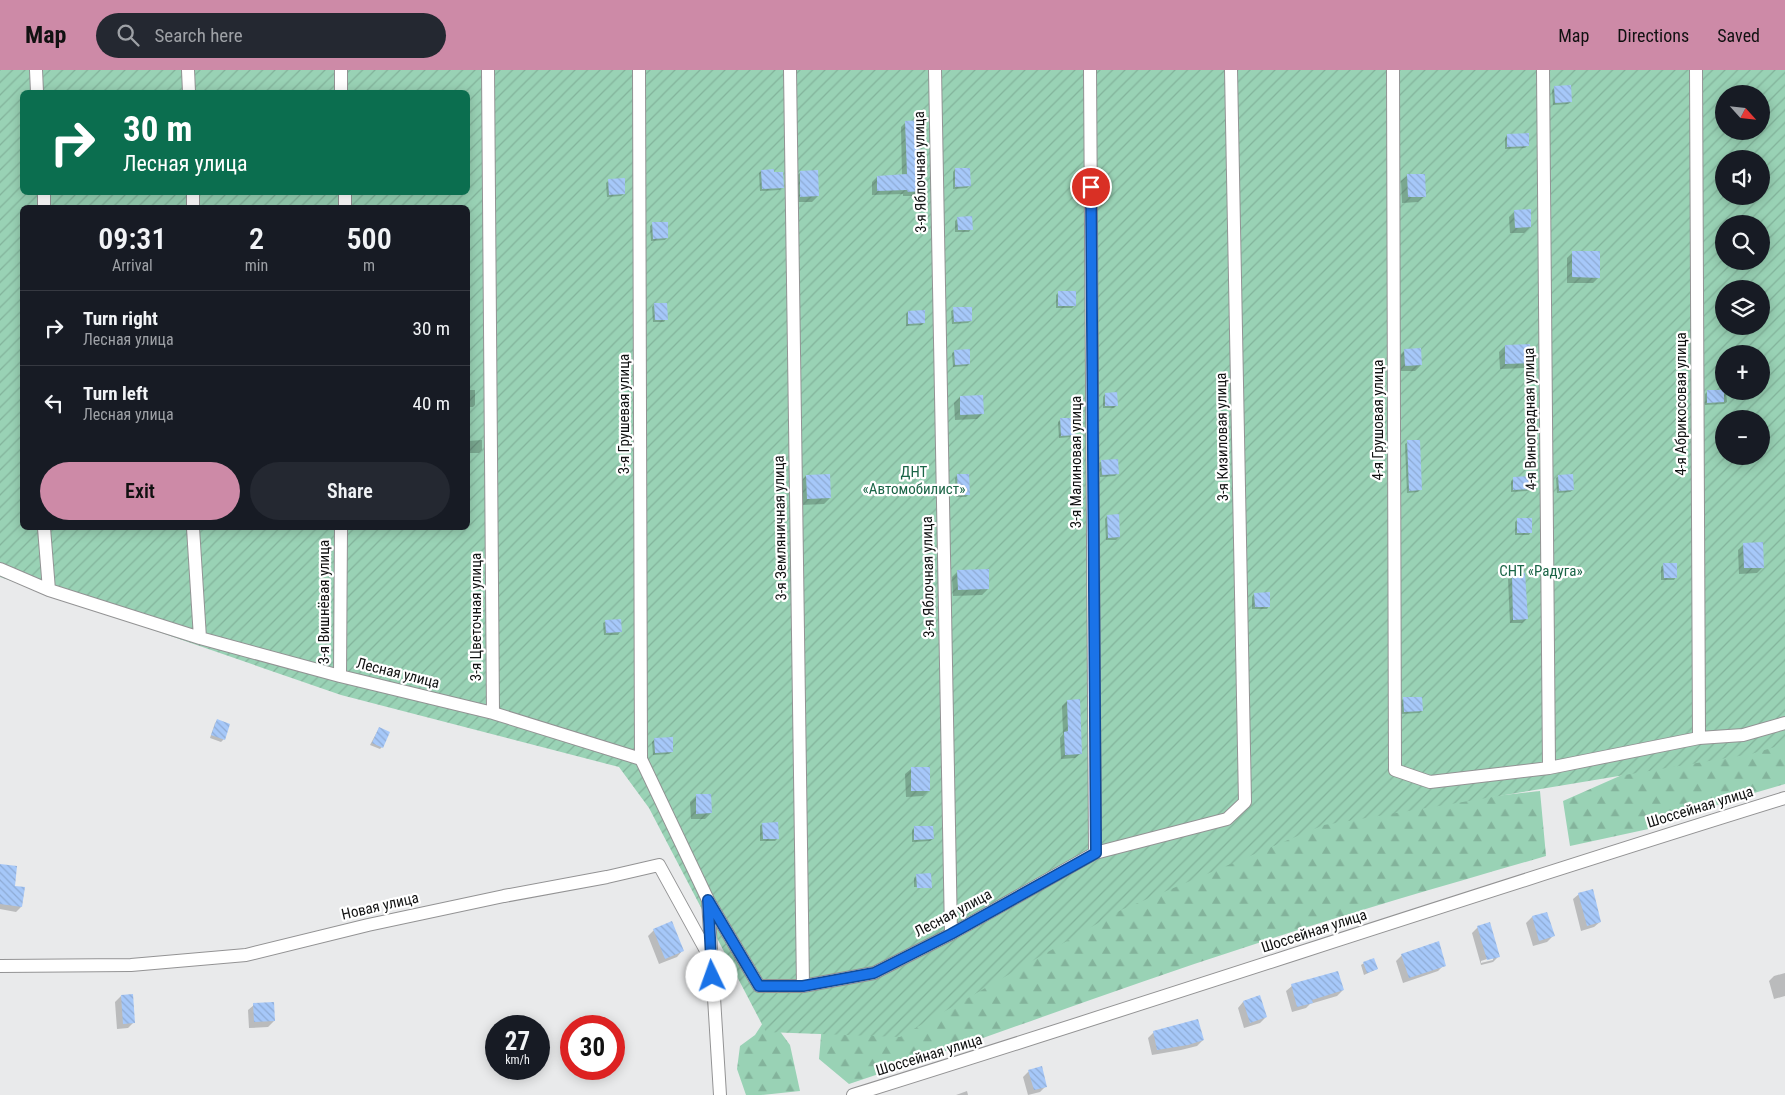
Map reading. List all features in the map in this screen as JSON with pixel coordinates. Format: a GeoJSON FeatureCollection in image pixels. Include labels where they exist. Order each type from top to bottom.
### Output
{"type":"FeatureCollection","features":[{"type":"Feature","properties":{"kind":"street"},"geometry":{"type":"LineString","coordinates":[[36,70],[37,90]]}},
{"type":"Feature","properties":{"kind":"street"},"geometry":{"type":"LineString","coordinates":[[188,70],[189,90]]}},
{"type":"Feature","properties":{"kind":"street"},"geometry":{"type":"LineString","coordinates":[[341,70],[341,90]]}},
{"type":"Feature","properties":{"kind":"street","name":"3-я Цветочная улица"},"geometry":{"type":"LineString","coordinates":[[488,70],[493,714]]}},
{"type":"Feature","properties":{"kind":"street","name":"3-я Грушевая улица"},"geometry":{"type":"LineString","coordinates":[[639,70],[641,759]]}},
{"type":"Feature","properties":{"kind":"street","name":"3-я Земляничная улица"},"geometry":{"type":"LineString","coordinates":[[790,70],[803,986]]}},
{"type":"Feature","properties":{"kind":"street","name":"3-я Яблочная улица"},"geometry":{"type":"LineString","coordinates":[[935,70],[951,934]]}},
{"type":"Feature","properties":{"kind":"street","name":"3-я Малиновая улица"},"geometry":{"type":"LineString","coordinates":[[1090,70],[1096,853]]}},
{"type":"Feature","properties":{"kind":"street","name":"3-я Кизиловая улица"},"geometry":{"type":"LineString","coordinates":[[1230,70],[1245,802]]}},
{"type":"Feature","properties":{"kind":"street","name":"4-я Грушовая улица"},"geometry":{"type":"LineString","coordinates":[[1393,70],[1395,770],[1430,782],[1549,768]]}},
{"type":"Feature","properties":{"kind":"street","name":"4-я Виноградная улица"},"geometry":{"type":"LineString","coordinates":[[1543,70],[1549,768]]}},
{"type":"Feature","properties":{"kind":"street","name":"4-я Абрикосовая улица"},"geometry":{"type":"LineString","coordinates":[[1696,70],[1699,738]]}},
{"type":"Feature","properties":{"kind":"street"},"geometry":{"type":"LineString","coordinates":[[44,530],[49,590]]}},
{"type":"Feature","properties":{"kind":"street"},"geometry":{"type":"LineString","coordinates":[[193,530],[200,638]]}},
{"type":"Feature","properties":{"kind":"street","name":"3-я Вишнёвая улица"},"geometry":{"type":"LineString","coordinates":[[340,676],[341,530]]}},
{"type":"Feature","properties":{"kind":"street","name":"Лесная улица"},"geometry":{"type":"LineString","coordinates":[[0,569],[49,590],[200,638],[340,676],[493,714],[641,759],[708,900],[759,986],[803,986],[874,973],[951,934],[1096,853],[1227,819],[1245,802]]}},
{"type":"Feature","properties":{"kind":"street"},"geometry":{"type":"LineString","coordinates":[[1549,768],[1699,738],[1743,735],[1785,723]]}},
{"type":"Feature","properties":{"kind":"street","name":"Шоссейная улица"},"geometry":{"type":"LineString","coordinates":[[854,1095],[1563,867],[1785,798]]}},
{"type":"Feature","properties":{"kind":"street","name":"Новая улица"},"geometry":{"type":"LineString","coordinates":[[0,966],[131,965],[246,955],[386,921],[659,865],[711,960]]}},
{"type":"Feature","properties":{"kind":"street","name":"Лесная улица"},"geometry":{"type":"LineString","coordinates":[[708,900],[720,1095]]}},
{"type":"Feature","properties":{"kind":"green space","name":"ДНТ «Автомобилист»"},"geometry":{"type":"Polygon","coordinates":[[[0,70],[1785,70],[1785,744],[1751,754],[1324,825],[1121,910],[900,1037],[766,1032],[649,808],[619,767],[341,695],[0,577],[0,70]]]}},
{"type":"Feature","properties":{"kind":"green space"},"geometry":{"type":"Polygon","coordinates":[[[1785,732],[1785,784],[1737,798],[1653,828],[1570,846],[1563,801],[1631,771],[1785,732]]]}},
{"type":"Feature","properties":{"kind":"green space"},"geometry":{"type":"Polygon","coordinates":[[[1540,791],[1546,856],[1283,935],[1147,980],[849,1084],[819,1059],[823,1013],[1232,826],[1540,791]]]}},
{"type":"Feature","properties":{"kind":"green space"},"geometry":{"type":"Polygon","coordinates":[[[768,1015],[790,1045],[800,1091],[746,1095],[737,1069],[740,1046],[755,1035],[768,1015]]]}},
{"type":"Feature","properties":{"kind":"building"},"geometry":{"type":"Polygon","coordinates":[[[1571,85],[1572,102],[1555,103],[1554,86],[1571,85]]]}},
{"type":"Feature","properties":{"kind":"building"},"geometry":{"type":"Polygon","coordinates":[[[922,120],[923,145],[919,145],[920,191],[877,191],[877,176],[907,174],[905,121],[922,120]]]}},
{"type":"Feature","properties":{"kind":"building"},"geometry":{"type":"Polygon","coordinates":[[[1529,133],[1529,146],[1507,147],[1507,134],[1529,133]]]}},
{"type":"Feature","properties":{"kind":"building"},"geometry":{"type":"Polygon","coordinates":[[[955,168],[970,168],[971,186],[955,187],[955,168]]]}},
{"type":"Feature","properties":{"kind":"building"},"geometry":{"type":"Polygon","coordinates":[[[774,169],[774,172],[783,172],[784,188],[762,189],[761,170],[774,169]]]}},
{"type":"Feature","properties":{"kind":"building"},"geometry":{"type":"Polygon","coordinates":[[[818,170],[819,196],[800,197],[800,171],[818,170]]]}},
{"type":"Feature","properties":{"kind":"building"},"geometry":{"type":"Polygon","coordinates":[[[1407,174],[1425,174],[1426,197],[1408,197],[1407,174]]]}},
{"type":"Feature","properties":{"kind":"building"},"geometry":{"type":"Polygon","coordinates":[[[625,178],[625,194],[609,195],[608,179],[625,178]]]}},
{"type":"Feature","properties":{"kind":"building"},"geometry":{"type":"Polygon","coordinates":[[[1531,209],[1531,227],[1515,228],[1514,210],[1531,209]]]}},
{"type":"Feature","properties":{"kind":"building"},"geometry":{"type":"Polygon","coordinates":[[[972,216],[973,230],[958,230],[957,217],[972,216]]]}},
{"type":"Feature","properties":{"kind":"building"},"geometry":{"type":"Polygon","coordinates":[[[652,222],[668,222],[668,238],[653,239],[652,222]]]}},
{"type":"Feature","properties":{"kind":"building"},"geometry":{"type":"Polygon","coordinates":[[[1572,251],[1600,251],[1600,278],[1572,277],[1572,251]]]}},
{"type":"Feature","properties":{"kind":"building"},"geometry":{"type":"Polygon","coordinates":[[[1058,291],[1076,291],[1076,306],[1058,306],[1058,291]]]}},
{"type":"Feature","properties":{"kind":"building"},"geometry":{"type":"Polygon","coordinates":[[[654,303],[667,303],[668,320],[655,320],[654,303]]]}},
{"type":"Feature","properties":{"kind":"building"},"geometry":{"type":"Polygon","coordinates":[[[953,307],[972,307],[972,321],[954,322],[953,307]]]}},
{"type":"Feature","properties":{"kind":"building"},"geometry":{"type":"Polygon","coordinates":[[[925,310],[925,323],[908,324],[908,311],[925,310]]]}},
{"type":"Feature","properties":{"kind":"building"},"geometry":{"type":"Polygon","coordinates":[[[1530,344],[1531,363],[1505,364],[1505,345],[1530,344]]]}},
{"type":"Feature","properties":{"kind":"building"},"geometry":{"type":"Polygon","coordinates":[[[1421,348],[1422,365],[1405,366],[1404,349],[1421,348]]]}},
{"type":"Feature","properties":{"kind":"building"},"geometry":{"type":"Polygon","coordinates":[[[970,349],[970,364],[955,365],[954,350],[970,349]]]}},
{"type":"Feature","properties":{"kind":"building"},"geometry":{"type":"Polygon","coordinates":[[[1707,390],[1715,390],[1715,400],[1724,400],[1724,402],[1707,403],[1707,390]]]}},
{"type":"Feature","properties":{"kind":"building"},"geometry":{"type":"Polygon","coordinates":[[[1117,392],[1118,406],[1105,406],[1105,393],[1117,392]]]}},
{"type":"Feature","properties":{"kind":"building"},"geometry":{"type":"Polygon","coordinates":[[[983,395],[984,414],[960,415],[960,396],[983,395]]]}},
{"type":"Feature","properties":{"kind":"building"},"geometry":{"type":"Polygon","coordinates":[[[1060,418],[1075,418],[1075,435],[1061,436],[1060,418]]]}},
{"type":"Feature","properties":{"kind":"building"},"geometry":{"type":"Polygon","coordinates":[[[1407,440],[1420,440],[1422,490],[1409,491],[1407,440]]]}},
{"type":"Feature","properties":{"kind":"building"},"geometry":{"type":"Polygon","coordinates":[[[1118,459],[1119,474],[1102,475],[1101,460],[1118,459]]]}},
{"type":"Feature","properties":{"kind":"building"},"geometry":{"type":"Polygon","coordinates":[[[830,474],[831,498],[807,499],[806,475],[830,474]]]}},
{"type":"Feature","properties":{"kind":"building"},"geometry":{"type":"Polygon","coordinates":[[[957,474],[969,474],[970,495],[958,495],[957,474]]]}},
{"type":"Feature","properties":{"kind":"building"},"geometry":{"type":"Polygon","coordinates":[[[1573,474],[1574,490],[1559,491],[1558,475],[1573,474]]]}},
{"type":"Feature","properties":{"kind":"building"},"geometry":{"type":"Polygon","coordinates":[[[1531,476],[1531,489],[1513,490],[1513,477],[1531,476]]]}},
{"type":"Feature","properties":{"kind":"building"},"geometry":{"type":"Polygon","coordinates":[[[1119,514],[1120,537],[1108,538],[1107,515],[1119,514]]]}},
{"type":"Feature","properties":{"kind":"building"},"geometry":{"type":"Polygon","coordinates":[[[1517,518],[1532,518],[1532,533],[1517,533],[1517,518]]]}},
{"type":"Feature","properties":{"kind":"building"},"geometry":{"type":"Polygon","coordinates":[[[1763,542],[1764,568],[1744,568],[1743,543],[1763,542]]]}},
{"type":"Feature","properties":{"kind":"building"},"geometry":{"type":"Polygon","coordinates":[[[1663,563],[1677,563],[1677,578],[1664,578],[1663,563]]]}},
{"type":"Feature","properties":{"kind":"building"},"geometry":{"type":"Polygon","coordinates":[[[989,569],[989,589],[958,590],[957,570],[989,569]]]}},
{"type":"Feature","properties":{"kind":"building"},"geometry":{"type":"Polygon","coordinates":[[[1525,573],[1528,619],[1513,620],[1512,574],[1525,573]]]}},
{"type":"Feature","properties":{"kind":"building"},"geometry":{"type":"Polygon","coordinates":[[[1270,592],[1270,607],[1255,607],[1254,593],[1270,592]]]}},
{"type":"Feature","properties":{"kind":"building"},"geometry":{"type":"Polygon","coordinates":[[[621,619],[622,632],[606,633],[605,620],[621,619]]]}},
{"type":"Feature","properties":{"kind":"building"},"geometry":{"type":"Polygon","coordinates":[[[1403,697],[1422,697],[1423,711],[1404,712],[1403,697]]]}},
{"type":"Feature","properties":{"kind":"building"},"geometry":{"type":"Polygon","coordinates":[[[1080,699],[1082,754],[1065,755],[1064,732],[1068,731],[1067,700],[1080,699]]]}},
{"type":"Feature","properties":{"kind":"building"},"geometry":{"type":"Polygon","coordinates":[[[217,719],[230,724],[225,740],[211,735],[217,719]]]}},
{"type":"Feature","properties":{"kind":"building"},"geometry":{"type":"Polygon","coordinates":[[[379,727],[390,732],[383,748],[372,743],[379,727]]]}},
{"type":"Feature","properties":{"kind":"building"},"geometry":{"type":"Polygon","coordinates":[[[673,737],[673,752],[655,753],[654,738],[673,737]]]}},
{"type":"Feature","properties":{"kind":"building"},"geometry":{"type":"Polygon","coordinates":[[[911,767],[930,767],[930,791],[911,791],[911,767]]]}},
{"type":"Feature","properties":{"kind":"building"},"geometry":{"type":"Polygon","coordinates":[[[696,794],[711,794],[712,813],[696,814],[696,794]]]}},
{"type":"Feature","properties":{"kind":"building"},"geometry":{"type":"Polygon","coordinates":[[[778,822],[779,839],[763,839],[762,823],[778,822]]]}},
{"type":"Feature","properties":{"kind":"building"},"geometry":{"type":"Polygon","coordinates":[[[914,826],[933,826],[934,839],[914,840],[914,826]]]}},
{"type":"Feature","properties":{"kind":"building"},"geometry":{"type":"Polygon","coordinates":[[[0,864],[17,866],[15,886],[25,887],[22,907],[0,904],[0,864]]]}},
{"type":"Feature","properties":{"kind":"building"},"geometry":{"type":"Polygon","coordinates":[[[931,873],[932,888],[917,888],[916,874],[931,873]]]}},
{"type":"Feature","properties":{"kind":"building"},"geometry":{"type":"Polygon","coordinates":[[[1593,889],[1601,922],[1587,926],[1578,893],[1593,889]]]}},
{"type":"Feature","properties":{"kind":"building"},"geometry":{"type":"Polygon","coordinates":[[[1547,912],[1555,936],[1539,941],[1532,916],[1547,912]]]}},
{"type":"Feature","properties":{"kind":"building"},"geometry":{"type":"Polygon","coordinates":[[[672,921],[684,951],[665,959],[653,929],[672,921]]]}},
{"type":"Feature","properties":{"kind":"building"},"geometry":{"type":"Polygon","coordinates":[[[1490,922],[1500,957],[1487,960],[1477,926],[1490,922]]]}},
{"type":"Feature","properties":{"kind":"building"},"geometry":{"type":"Polygon","coordinates":[[[1439,941],[1446,966],[1409,978],[1401,954],[1439,941]]]}},
{"type":"Feature","properties":{"kind":"building"},"geometry":{"type":"Polygon","coordinates":[[[1374,958],[1378,969],[1367,973],[1363,962],[1374,958]]]}},
{"type":"Feature","properties":{"kind":"building"},"geometry":{"type":"Polygon","coordinates":[[[1338,971],[1344,990],[1312,1000],[1313,1003],[1297,1007],[1291,984],[1338,971]]]}},
{"type":"Feature","properties":{"kind":"building"},"geometry":{"type":"Polygon","coordinates":[[[133,994],[135,1023],[123,1024],[121,995],[133,994]]]}},
{"type":"Feature","properties":{"kind":"building"},"geometry":{"type":"Polygon","coordinates":[[[1260,995],[1267,1017],[1250,1023],[1243,1001],[1260,995]]]}},
{"type":"Feature","properties":{"kind":"building"},"geometry":{"type":"Polygon","coordinates":[[[274,1002],[275,1021],[254,1022],[253,1003],[274,1002]]]}},
{"type":"Feature","properties":{"kind":"building"},"geometry":{"type":"Polygon","coordinates":[[[1198,1019],[1204,1040],[1188,1045],[1157,1050],[1153,1031],[1198,1019]]]}},
{"type":"Feature","properties":{"kind":"building"},"geometry":{"type":"Polygon","coordinates":[[[1042,1066],[1047,1087],[1034,1090],[1028,1070],[1042,1066]]]}},
{"type":"Feature","properties":{"kind":"route"},"geometry":{"type":"LineString","coordinates":[[712,976],[708,900],[759,986],[803,986],[874,973],[951,934],[1096,853],[1091,187]]}},
{"type":"Feature","properties":{"kind":"park label","name":"СНТ «Радуга»"},"geometry":{"type":"Point","coordinates":[1541,571]}}]}
